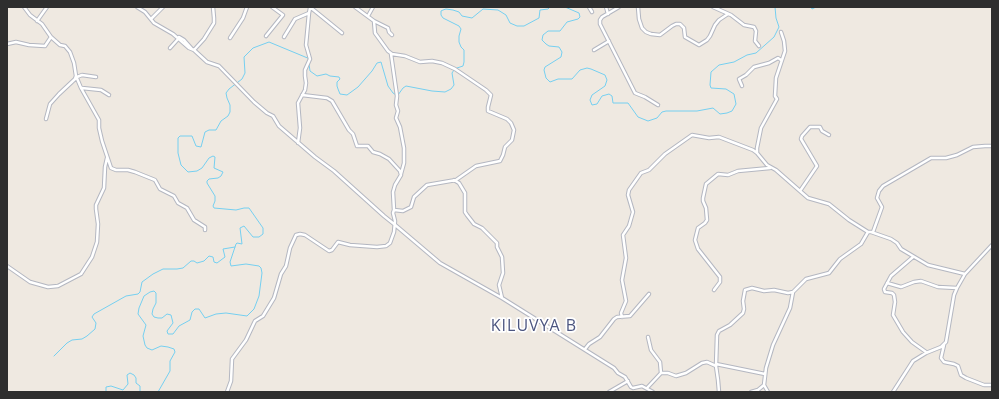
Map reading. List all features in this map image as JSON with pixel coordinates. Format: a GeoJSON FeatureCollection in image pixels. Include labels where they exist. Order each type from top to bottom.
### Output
{"type":"FeatureCollection","features":[{"type":"Feature","properties":{"kind":"street"},"geometry":{"type":"LineString","coordinates":[[24,7],[30,15],[42,24],[51,37],[68,50],[74,63],[76,77],[81,88],[99,118],[99,128],[109,164],[113,169],[128,170],[155,180],[160,189],[174,196],[178,203],[187,208],[194,220],[205,226],[205,230]]}},
{"type":"Feature","properties":{"kind":"street"},"geometry":{"type":"LineString","coordinates":[[37,21],[47,7]]}},
{"type":"Feature","properties":{"kind":"street"},"geometry":{"type":"LineString","coordinates":[[137,7],[145,12],[150,19],[162,29],[184,40],[207,63],[216,65],[223,70],[260,107],[267,113],[274,116],[279,126],[298,143],[334,171],[384,216],[440,263],[502,298],[585,349],[614,368],[618,373],[625,377],[633,388],[640,385],[653,392]]}},
{"type":"Feature","properties":{"kind":"street"},"geometry":{"type":"LineString","coordinates":[[150,19],[163,7]]}},
{"type":"Feature","properties":{"kind":"street"},"geometry":{"type":"LineString","coordinates":[[193,49],[204,39],[214,23],[213,7]]}},
{"type":"Feature","properties":{"kind":"street"},"geometry":{"type":"LineString","coordinates":[[230,38],[243,18],[246,7]]}},
{"type":"Feature","properties":{"kind":"street"},"geometry":{"type":"LineString","coordinates":[[266,36],[283,15],[272,7]]}},
{"type":"Feature","properties":{"kind":"street"},"geometry":{"type":"LineString","coordinates":[[298,143],[300,128],[298,103],[306,84],[305,67],[310,59],[306,45],[310,7],[342,33]]}},
{"type":"Feature","properties":{"kind":"street"},"geometry":{"type":"LineString","coordinates":[[355,7],[374,21],[388,28],[392,35]]}},
{"type":"Feature","properties":{"kind":"street"},"geometry":{"type":"LineString","coordinates":[[368,16],[373,7]]}},
{"type":"Feature","properties":{"kind":"street"},"geometry":{"type":"LineString","coordinates":[[589,7],[592,12]]}},
{"type":"Feature","properties":{"kind":"street"},"geometry":{"type":"LineString","coordinates":[[606,7],[608,14]]}},
{"type":"Feature","properties":{"kind":"street"},"geometry":{"type":"LineString","coordinates":[[619,7],[602,17],[600,22],[635,93],[658,105]]}},
{"type":"Feature","properties":{"kind":"street"},"geometry":{"type":"LineString","coordinates":[[638,7],[639,19],[642,28],[646,32],[651,34],[660,34],[672,26],[680,24],[684,28],[685,37],[698,45],[707,40],[715,24],[728,14]]}},
{"type":"Feature","properties":{"kind":"street"},"geometry":{"type":"LineString","coordinates":[[712,7],[728,14],[744,25],[754,28],[756,31],[755,40],[759,46]]}},
{"type":"Feature","properties":{"kind":"street"},"geometry":{"type":"LineString","coordinates":[[284,38],[295,19],[309,13]]}},
{"type":"Feature","properties":{"kind":"street"},"geometry":{"type":"LineString","coordinates":[[227,392],[231,381],[232,360],[246,340],[255,321],[263,316],[274,298],[281,274],[286,266],[290,248],[296,235],[305,235],[329,251],[332,250],[338,242],[350,245],[383,247],[390,243],[394,232],[393,190],[404,164],[404,148],[400,127],[396,118],[398,111],[396,105],[397,96],[391,53],[375,33],[374,21]]}},
{"type":"Feature","properties":{"kind":"street"},"geometry":{"type":"LineString","coordinates":[[757,153],[761,128],[777,98],[774,96],[776,78],[785,51],[781,32]]}},
{"type":"Feature","properties":{"kind":"street"},"geometry":{"type":"LineString","coordinates":[[7,44],[16,42],[45,46],[51,37]]}},
{"type":"Feature","properties":{"kind":"street"},"geometry":{"type":"LineString","coordinates":[[170,48],[178,38]]}},
{"type":"Feature","properties":{"kind":"street"},"geometry":{"type":"LineString","coordinates":[[594,50],[609,41]]}},
{"type":"Feature","properties":{"kind":"street"},"geometry":{"type":"LineString","coordinates":[[391,53],[420,62],[432,61],[442,63],[455,69],[490,94],[491,99],[488,111],[507,119],[513,125],[514,134],[512,140],[505,147],[500,161],[476,166],[454,180],[430,184],[424,187],[412,199],[411,207],[403,210],[394,210]]}},
{"type":"Feature","properties":{"kind":"street"},"geometry":{"type":"LineString","coordinates":[[742,86],[739,79],[754,68],[778,58],[781,61]]}},
{"type":"Feature","properties":{"kind":"street"},"geometry":{"type":"LineString","coordinates":[[46,119],[50,104],[75,80],[76,77],[82,75],[96,77]]}},
{"type":"Feature","properties":{"kind":"street"},"geometry":{"type":"LineString","coordinates":[[81,88],[101,90],[109,94]]}},
{"type":"Feature","properties":{"kind":"street"},"geometry":{"type":"LineString","coordinates":[[302,95],[327,98],[332,101],[349,130],[353,134],[357,146],[368,146],[373,152],[387,157],[401,174]]}},
{"type":"Feature","properties":{"kind":"street"},"geometry":{"type":"LineString","coordinates":[[800,191],[817,166],[801,139],[802,136],[810,127],[820,127],[822,131],[828,135]]}},
{"type":"Feature","properties":{"kind":"street"},"geometry":{"type":"LineString","coordinates":[[622,317],[621,313],[626,301],[622,280],[626,258],[623,235],[629,226],[633,212],[628,193],[640,173],[649,170],[665,154],[694,135],[709,138],[719,137],[731,140],[757,153],[770,168]]}},
{"type":"Feature","properties":{"kind":"street"},"geometry":{"type":"LineString","coordinates":[[872,232],[882,207],[877,198],[878,191],[883,186],[929,159],[946,158],[957,155],[973,147],[992,146]]}},
{"type":"Feature","properties":{"kind":"street"},"geometry":{"type":"LineString","coordinates":[[7,266],[30,282],[48,287],[58,286],[81,274],[92,257],[97,242],[98,230],[96,205],[104,188],[105,167],[108,158]]}},
{"type":"Feature","properties":{"kind":"street"},"geometry":{"type":"LineString","coordinates":[[714,290],[720,282],[720,277],[698,249],[695,240],[698,228],[707,220],[706,208],[702,198],[706,184],[718,174],[728,175],[738,171],[770,168],[776,170],[808,198],[829,204],[849,220],[868,232],[872,232],[895,241],[901,249],[913,257],[928,265],[965,274]]}},
{"type":"Feature","properties":{"kind":"street"},"geometry":{"type":"LineString","coordinates":[[454,180],[459,183],[465,193],[465,212],[474,224],[482,228],[489,237],[496,242],[500,251],[503,270],[499,287],[502,298]]}},
{"type":"Feature","properties":{"kind":"street"},"geometry":{"type":"LineString","coordinates":[[768,392],[764,385],[771,349],[790,308],[793,292],[806,279],[829,273],[840,259],[861,244],[868,232]]}},
{"type":"Feature","properties":{"kind":"street"},"geometry":{"type":"LineString","coordinates":[[992,245],[965,274],[957,288],[954,295],[947,338],[941,358],[944,362],[958,366],[961,374],[966,378],[984,385],[992,384]]}},
{"type":"Feature","properties":{"kind":"street"},"geometry":{"type":"LineString","coordinates":[[913,257],[891,276],[884,287],[884,290],[892,293],[894,296],[895,308],[893,313],[906,337],[926,352]]}},
{"type":"Feature","properties":{"kind":"street"},"geometry":{"type":"LineString","coordinates":[[887,283],[900,287],[921,281],[938,287],[957,288]]}},
{"type":"Feature","properties":{"kind":"street"},"geometry":{"type":"LineString","coordinates":[[719,392],[716,365],[717,335],[719,331],[730,325],[743,313],[743,296],[745,290],[752,288],[764,291],[774,290],[788,293],[793,292]]}},
{"type":"Feature","properties":{"kind":"street"},"geometry":{"type":"LineString","coordinates":[[585,349],[589,344],[600,337],[616,317],[630,316],[649,294]]}},
{"type":"Feature","properties":{"kind":"street"},"geometry":{"type":"LineString","coordinates":[[648,337],[651,350],[660,362],[661,373]]}},
{"type":"Feature","properties":{"kind":"street"},"geometry":{"type":"LineString","coordinates":[[893,392],[910,364],[916,358],[926,352],[944,345]]}},
{"type":"Feature","properties":{"kind":"street"},"geometry":{"type":"LineString","coordinates":[[647,388],[661,373],[668,373],[676,376],[686,373],[702,363],[707,362],[765,374]]}},
{"type":"Feature","properties":{"kind":"street"},"geometry":{"type":"LineString","coordinates":[[609,392],[628,381]]}},
{"type":"Feature","properties":{"kind":"street"},"geometry":{"type":"LineString","coordinates":[[751,392],[758,390],[764,385]]}},
{"type":"Feature","properties":{"kind":"waterway"},"geometry":{"type":"LineString","coordinates":[[457,68],[463,66],[464,62],[464,50],[459,42],[461,29],[459,26],[443,18],[441,11],[446,9],[453,10],[459,12],[462,16],[472,18],[483,9],[498,10],[506,15],[510,23],[517,26],[524,26],[539,18],[540,10],[548,9],[550,7]]}},
{"type":"Feature","properties":{"kind":"waterway"},"geometry":{"type":"LineString","coordinates":[[565,7],[579,13],[580,17],[567,22],[560,31],[548,31],[543,35],[542,40],[546,44],[549,46],[559,47],[562,52],[561,57],[545,67],[544,70],[546,78],[550,82],[558,79],[572,79],[580,70],[587,68],[591,69],[605,75],[607,80],[605,86],[592,95],[590,100],[592,105],[597,104],[602,96],[609,94],[612,96],[613,103],[628,103],[638,117],[648,121],[657,118],[662,112],[666,111],[697,111],[713,108],[720,114],[732,111],[736,104],[734,94],[726,89],[711,88],[711,72],[719,65],[734,62],[747,55],[756,53],[774,37],[779,27],[775,7]]}},
{"type":"Feature","properties":{"kind":"waterway"},"geometry":{"type":"LineString","coordinates":[[811,7],[812,9],[816,7]]}},
{"type":"Feature","properties":{"kind":"waterway"},"geometry":{"type":"LineString","coordinates":[[158,392],[170,371],[170,361],[175,352],[174,349],[168,347],[161,346],[152,350],[147,348],[145,345],[143,336],[146,325],[138,314],[144,296],[150,292],[154,291],[156,293],[156,303],[152,314],[154,317],[158,318],[162,318],[167,314],[171,315],[173,323],[167,331],[168,334],[173,334],[179,326],[190,320],[192,312],[195,309],[199,309],[205,318],[216,314],[226,313],[247,316],[254,309],[259,296],[262,273],[259,266],[246,264],[231,266],[230,262],[236,244],[242,244],[240,228],[244,226],[253,237],[259,237],[263,234],[263,228],[249,208],[236,210],[214,208],[215,196],[207,181],[209,179],[218,178],[223,172],[214,168],[215,157],[213,156],[209,158],[202,168],[197,171],[188,172],[181,165],[178,153],[178,138],[180,136],[192,136],[196,146],[201,147],[205,132],[209,130],[216,130],[221,121],[228,116],[230,112],[230,105],[226,93],[242,79],[245,73],[244,57],[253,48],[269,42],[310,59]]}},
{"type":"Feature","properties":{"kind":"waterway"},"geometry":{"type":"LineString","coordinates":[[309,64],[310,71],[317,76],[326,74],[339,77],[340,79],[337,82],[337,86],[340,94],[347,95],[358,87],[377,63],[381,62],[388,86],[396,95]]}},
{"type":"Feature","properties":{"kind":"waterway"},"geometry":{"type":"LineString","coordinates":[[398,95],[406,86],[445,92],[451,89],[454,85],[452,73],[454,70]]}},
{"type":"Feature","properties":{"kind":"waterway"},"geometry":{"type":"LineString","coordinates":[[54,356],[67,343],[72,340],[82,339],[95,329],[96,323],[92,317],[94,314],[126,296],[138,294],[140,292],[142,282],[153,274],[163,269],[183,268],[191,261],[197,263],[204,261],[209,256],[213,257],[214,262],[217,263],[225,257],[223,249],[235,247]]}},
{"type":"Feature","properties":{"kind":"waterway"},"geometry":{"type":"LineString","coordinates":[[106,392],[106,387],[111,386],[123,390],[128,384],[127,375],[130,373],[136,378],[136,383],[140,386],[140,392]]}},
{"type":"Feature","properties":{"kind":"district","name":"KILUVYA B"},"geometry":{"type":"Point","coordinates":[534,326]}}]}
